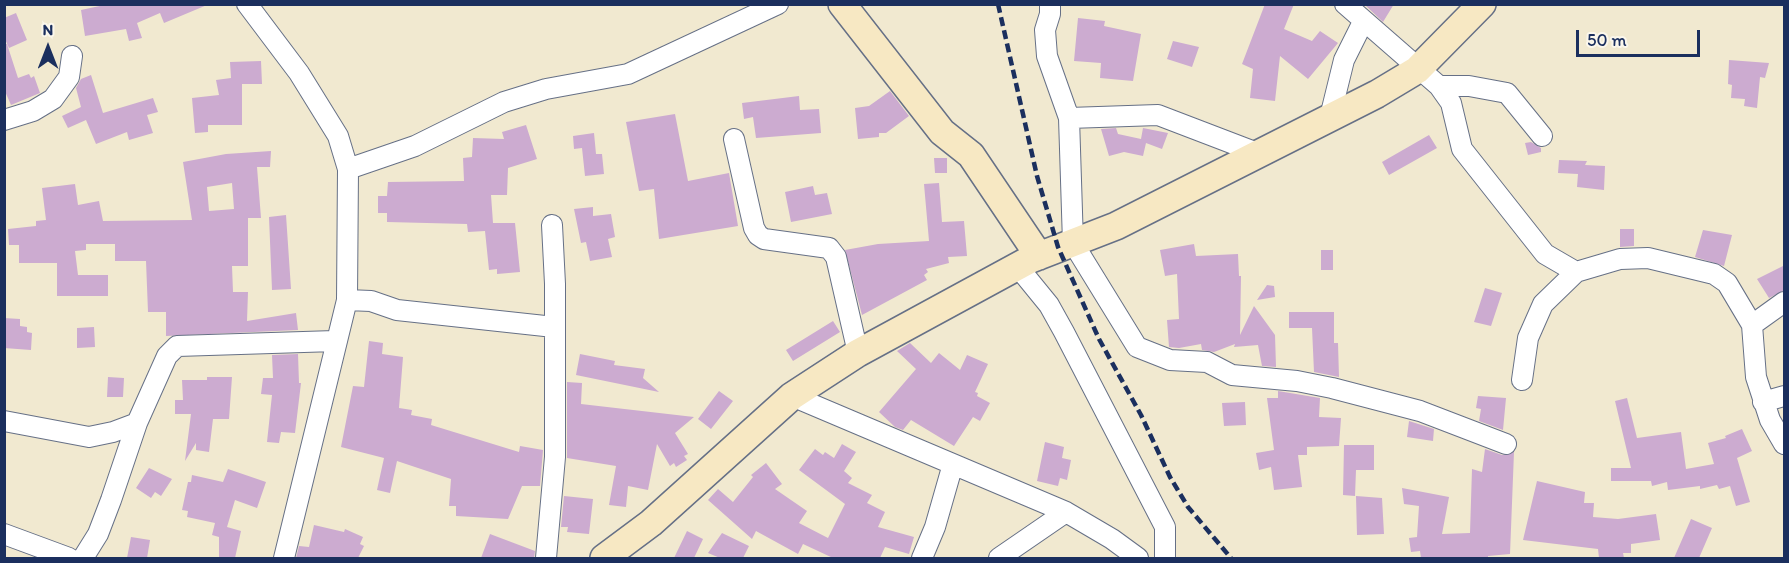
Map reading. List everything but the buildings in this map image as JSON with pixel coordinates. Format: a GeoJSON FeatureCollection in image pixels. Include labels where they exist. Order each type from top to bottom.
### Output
{"type":"FeatureCollection","features":[{"type":"Feature","properties":{"kind":"main road"},"geometry":{"type":"LineString","coordinates":[[842,4],[942,132],[971,155],[1028,261]]}},
{"type":"Feature","properties":{"kind":"main road"},"geometry":{"type":"LineString","coordinates":[[604,558],[651,523],[792,396],[858,353],[1028,261],[1116,226],[1260,154],[1417,70],[1482,4]]}},
{"type":"Feature","properties":{"kind":"street"},"geometry":{"type":"LineString","coordinates":[[247,4],[299,73],[338,136],[348,169],[347,300],[335,341],[284,558]]}},
{"type":"Feature","properties":{"kind":"street"},"geometry":{"type":"LineString","coordinates":[[348,169],[415,146],[504,102],[546,89],[628,74],[778,4]]}},
{"type":"Feature","properties":{"kind":"street"},"geometry":{"type":"LineString","coordinates":[[1050,4],[1050,14],[1045,30],[1047,56],[1069,118],[1073,243],[1137,347],[1147,353],[1170,360],[1207,362],[1232,375],[1297,381],[1420,411],[1506,444]]}},
{"type":"Feature","properties":{"kind":"street"},"geometry":{"type":"LineString","coordinates":[[1346,4],[1363,22],[1438,86],[1451,103],[1462,149],[1478,171],[1545,254],[1576,272]]}},
{"type":"Feature","properties":{"kind":"street"},"geometry":{"type":"LineString","coordinates":[[1330,117],[1344,60],[1363,22]]}},
{"type":"Feature","properties":{"kind":"street"},"geometry":{"type":"LineString","coordinates":[[4,120],[33,111],[53,99],[69,77],[72,56]]}},
{"type":"Feature","properties":{"kind":"street"},"geometry":{"type":"LineString","coordinates":[[1438,86],[1469,86],[1508,93],[1542,136]]}},
{"type":"Feature","properties":{"kind":"street"},"geometry":{"type":"LineString","coordinates":[[1069,118],[1158,115],[1260,154]]}},
{"type":"Feature","properties":{"kind":"street"},"geometry":{"type":"LineString","coordinates":[[734,139],[754,228],[758,235],[764,239],[829,248],[836,257],[858,353]]}},
{"type":"Feature","properties":{"kind":"street"},"geometry":{"type":"LineString","coordinates":[[546,558],[555,457],[555,284],[552,225]]}},
{"type":"Feature","properties":{"kind":"street"},"geometry":{"type":"LineString","coordinates":[[1522,380],[1528,338],[1544,304],[1576,272],[1620,259],[1648,258],[1689,266],[1714,274],[1727,283],[1752,325],[1756,377],[1770,420],[1785,444]]}},
{"type":"Feature","properties":{"kind":"street"},"geometry":{"type":"LineString","coordinates":[[1028,261],[1048,306],[1064,332],[1164,526],[1166,558]]}},
{"type":"Feature","properties":{"kind":"street"},"geometry":{"type":"LineString","coordinates":[[347,300],[371,301],[397,310],[554,327]]}},
{"type":"Feature","properties":{"kind":"street"},"geometry":{"type":"LineString","coordinates":[[1752,325],[1785,302]]}},
{"type":"Feature","properties":{"kind":"street"},"geometry":{"type":"LineString","coordinates":[[83,558],[98,534],[137,423],[167,356],[177,346],[335,341]]}},
{"type":"Feature","properties":{"kind":"street"},"geometry":{"type":"LineString","coordinates":[[792,396],[1066,512],[1112,539],[1138,558]]}},
{"type":"Feature","properties":{"kind":"street"},"geometry":{"type":"LineString","coordinates":[[1763,402],[1785,396]]}},
{"type":"Feature","properties":{"kind":"street"},"geometry":{"type":"LineString","coordinates":[[4,421],[89,436],[113,432],[137,423]]}},
{"type":"Feature","properties":{"kind":"street"},"geometry":{"type":"LineString","coordinates":[[922,558],[935,527],[953,464]]}},
{"type":"Feature","properties":{"kind":"street"},"geometry":{"type":"LineString","coordinates":[[999,558],[1066,512]]}},
{"type":"Feature","properties":{"kind":"street"},"geometry":{"type":"LineString","coordinates":[[4,534],[69,558]]}},
{"type":"Feature","properties":{"kind":"railway"},"geometry":{"type":"LineString","coordinates":[[998,4],[1037,176],[1058,247],[1099,339],[1141,415],[1170,477],[1188,507],[1231,558]]}}]}
